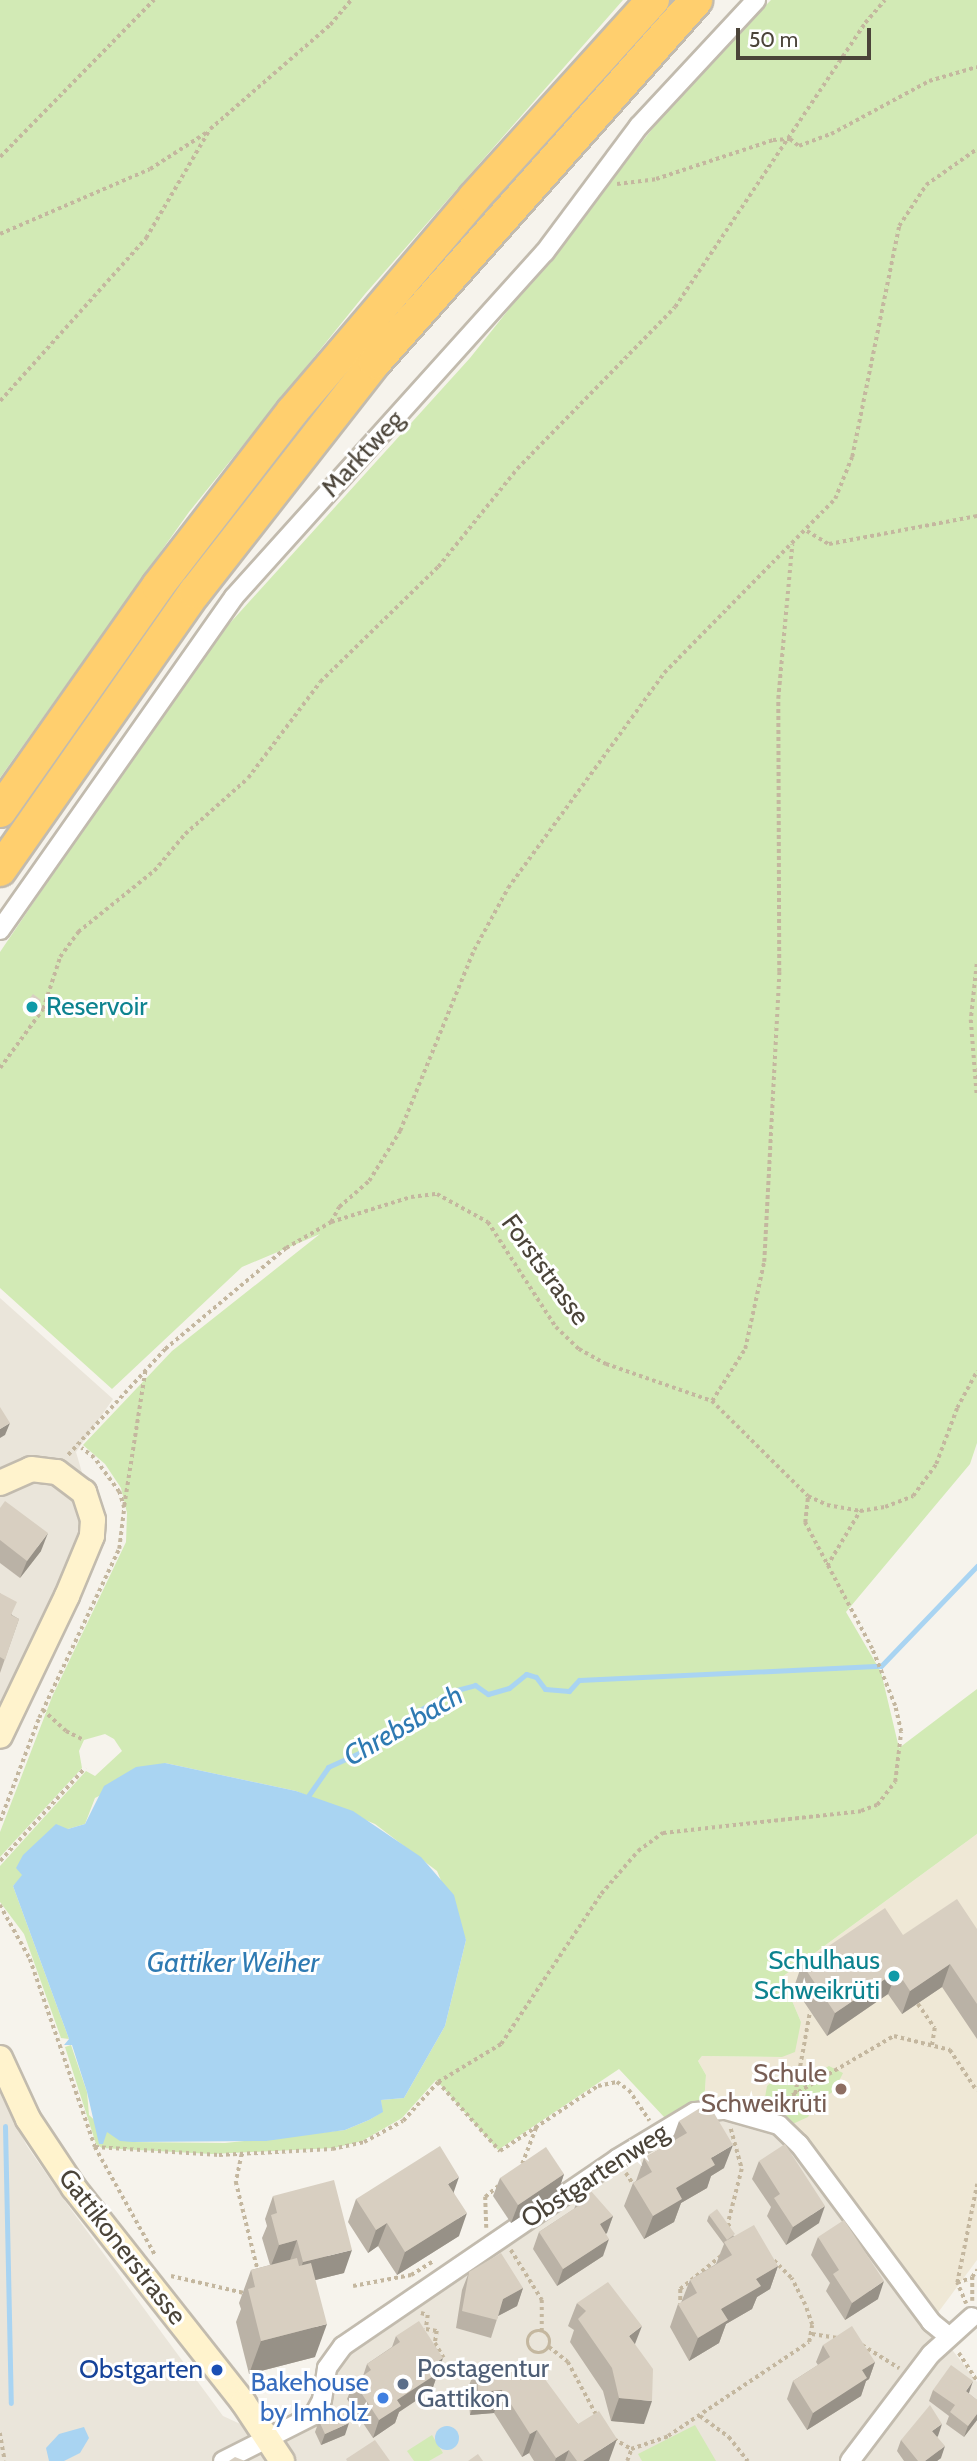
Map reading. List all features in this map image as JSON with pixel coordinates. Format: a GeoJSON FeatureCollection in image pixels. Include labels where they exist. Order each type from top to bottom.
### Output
{"type":"FeatureCollection","features":[{"type":"Feature","properties":{"kind":"highway"},"geometry":{"type":"LineString","coordinates":[[0,811],[158,586],[292,412],[414,267],[653,0]]}},
{"type":"Feature","properties":{"kind":"highway"},"geometry":{"type":"LineString","coordinates":[[0,870],[187,602],[351,392],[496,221],[696,0]]}},
{"type":"Feature","properties":{"kind":"main road"},"geometry":{"type":"LineString","coordinates":[[0,1483],[31,1469],[57,1472],[79,1486],[89,1500],[92,1536],[0,1736]]}},
{"type":"Feature","properties":{"kind":"main road","name":"Gattikonerstrasse"},"geometry":{"type":"LineString","coordinates":[[0,2058],[43,2142],[151,2269],[282,2461]]}},
{"type":"Feature","properties":{"kind":"street","name":"Marktweg"},"geometry":{"type":"LineString","coordinates":[[0,930],[234,597],[545,252],[667,93],[756,0]]}},
{"type":"Feature","properties":{"kind":"street","name":"Obstgartenweg"},"geometry":{"type":"LineString","coordinates":[[266,2436],[319,2409],[327,2368],[343,2346],[617,2159],[695,2112],[726,2110],[757,2116],[779,2125],[799,2144],[931,2322],[947,2335]]}},
{"type":"Feature","properties":{"kind":"street"},"geometry":{"type":"LineString","coordinates":[[850,2461],[947,2335],[972,2317]]}},
{"type":"Feature","properties":{"kind":"street"},"geometry":{"type":"LineString","coordinates":[[223,2461],[266,2436]]}},
{"type":"Feature","properties":{"kind":"path"},"geometry":{"type":"LineString","coordinates":[[0,157],[154,0]]}},
{"type":"Feature","properties":{"kind":"path"},"geometry":{"type":"LineString","coordinates":[[0,234],[150,169],[210,130],[330,24],[351,0]]}},
{"type":"Feature","properties":{"kind":"path"},"geometry":{"type":"LineString","coordinates":[[0,1068],[43,1009],[60,957],[78,932],[154,871],[184,834],[248,778],[320,682],[438,566],[517,470],[675,307],[790,139],[865,23],[885,0]]}},
{"type":"Feature","properties":{"kind":"path"},"geometry":{"type":"LineString","coordinates":[[594,186],[656,179],[773,140],[790,139],[799,146],[831,134],[929,81],[977,67]]}},
{"type":"Feature","properties":{"kind":"path"},"geometry":{"type":"LineString","coordinates":[[0,401],[146,238],[210,130]]}},
{"type":"Feature","properties":{"kind":"path"},"geometry":{"type":"LineString","coordinates":[[331,1222],[340,1207],[369,1181],[400,1131],[474,950],[508,888],[664,673],[745,585],[793,544],[835,499],[852,457],[899,226],[926,185],[977,149]]}},
{"type":"Feature","properties":{"kind":"path"},"geometry":{"type":"LineString","coordinates":[[806,531],[829,544],[977,516]]}},
{"type":"Feature","properties":{"kind":"path"},"geometry":{"type":"LineString","coordinates":[[712,1401],[745,1349],[764,1262],[779,972],[778,699],[793,544]]}},
{"type":"Feature","properties":{"kind":"path"},"geometry":{"type":"LineString","coordinates":[[977,964],[971,1020],[977,1097]]}},
{"type":"Feature","properties":{"kind":"path","name":"Forststrasse"},"geometry":{"type":"LineString","coordinates":[[57,1472],[76,1444],[165,1349],[286,1248],[331,1222],[411,1197],[437,1194],[470,1208],[488,1223],[556,1327],[579,1349],[606,1364],[712,1401],[807,1496],[827,1505],[860,1511],[886,1507],[913,1496],[936,1464],[957,1408],[977,1371]]}},
{"type":"Feature","properties":{"kind":"path"},"geometry":{"type":"LineString","coordinates":[[124,1508],[145,1372]]}},
{"type":"Feature","properties":{"kind":"path"},"geometry":{"type":"LineString","coordinates":[[94,2147],[162,2154],[242,2154],[353,2146],[403,2121],[438,2082],[501,2044],[601,1894],[638,1851],[663,1833],[861,1811],[877,1805],[895,1782],[901,1732],[885,1675],[805,1523],[807,1496]]}},
{"type":"Feature","properties":{"kind":"path"},"geometry":{"type":"LineString","coordinates":[[827,1566],[860,1511]]}},
{"type":"Feature","properties":{"kind":"path"},"geometry":{"type":"LineString","coordinates":[[43,1710],[66,1731],[84,1740]]}},
{"type":"Feature","properties":{"kind":"path"},"geometry":{"type":"LineString","coordinates":[[0,1861],[85,1768]]}},
{"type":"Feature","properties":{"kind":"path"},"geometry":{"type":"LineString","coordinates":[[0,1905],[30,1959],[94,2147],[151,2269],[228,2292],[252,2292]]}},
{"type":"Feature","properties":{"kind":"path"},"geometry":{"type":"LineString","coordinates":[[918,2004],[935,2028],[932,2046]]}},
{"type":"Feature","properties":{"kind":"path"},"geometry":{"type":"LineString","coordinates":[[795,2094],[810,2011]]}},
{"type":"Feature","properties":{"kind":"path"},"geometry":{"type":"LineString","coordinates":[[757,2116],[894,2036],[950,2050],[976,2087]]}},
{"type":"Feature","properties":{"kind":"path"},"geometry":{"type":"LineString","coordinates":[[438,2082],[500,2151],[598,2086],[617,2082],[629,2090],[658,2133]]}},
{"type":"Feature","properties":{"kind":"path"},"geometry":{"type":"LineString","coordinates":[[726,2110],[742,2169],[728,2224],[734,2233]]}},
{"type":"Feature","properties":{"kind":"path"},"geometry":{"type":"LineString","coordinates":[[521,2167],[536,2127]]}},
{"type":"Feature","properties":{"kind":"path"},"geometry":{"type":"LineString","coordinates":[[242,2154],[236,2182],[260,2278]]}},
{"type":"Feature","properties":{"kind":"path"},"geometry":{"type":"LineString","coordinates":[[617,2159],[641,2196]]}},
{"type":"Feature","properties":{"kind":"path"},"geometry":{"type":"LineString","coordinates":[[475,2234],[486,2228],[485,2197],[503,2182]]}},
{"type":"Feature","properties":{"kind":"path"},"geometry":{"type":"LineString","coordinates":[[972,2317],[957,2283],[977,2184]]}},
{"type":"Feature","properties":{"kind":"path"},"geometry":{"type":"LineString","coordinates":[[503,2236],[542,2300],[542,2330],[550,2337],[549,2347],[544,2352],[530,2348],[529,2337],[542,2330]]}},
{"type":"Feature","properties":{"kind":"path"},"geometry":{"type":"LineString","coordinates":[[683,2311],[680,2288],[729,2251]]}},
{"type":"Feature","properties":{"kind":"path"},"geometry":{"type":"LineString","coordinates":[[353,2286],[411,2275],[443,2255]]}},
{"type":"Feature","properties":{"kind":"path"},"geometry":{"type":"LineString","coordinates":[[768,2257],[791,2278],[812,2334]]}},
{"type":"Feature","properties":{"kind":"path"},"geometry":{"type":"LineString","coordinates":[[706,2267],[712,2274]]}},
{"type":"Feature","properties":{"kind":"path"},"geometry":{"type":"LineString","coordinates":[[957,2283],[972,2277],[977,2270]]}},
{"type":"Feature","properties":{"kind":"path"},"geometry":{"type":"LineString","coordinates":[[972,2277],[972,2317]]}},
{"type":"Feature","properties":{"kind":"path"},"geometry":{"type":"LineString","coordinates":[[420,2308],[419,2313],[428,2315],[426,2329],[437,2331],[435,2343],[444,2358]]}},
{"type":"Feature","properties":{"kind":"path"},"geometry":{"type":"LineString","coordinates":[[812,2334],[846,2339]]}},
{"type":"Feature","properties":{"kind":"path"},"geometry":{"type":"LineString","coordinates":[[631,2449],[668,2436],[700,2416],[799,2352],[812,2334]]}},
{"type":"Feature","properties":{"kind":"path"},"geometry":{"type":"LineString","coordinates":[[947,2335],[977,2381]]}},
{"type":"Feature","properties":{"kind":"path"},"geometry":{"type":"LineString","coordinates":[[856,2342],[874,2348],[905,2374]]}},
{"type":"Feature","properties":{"kind":"path"},"geometry":{"type":"LineString","coordinates":[[549,2347],[568,2362],[604,2428]]}},
{"type":"Feature","properties":{"kind":"path"},"geometry":{"type":"LineString","coordinates":[[700,2416],[729,2437],[748,2461]]}},
{"type":"Feature","properties":{"kind":"path"},"geometry":{"type":"LineString","coordinates":[[0,2433],[5,2461]]}},
{"type":"Feature","properties":{"kind":"path"},"geometry":{"type":"LineString","coordinates":[[610,2435],[631,2449]]}},
{"type":"Feature","properties":{"kind":"path"},"geometry":{"type":"LineString","coordinates":[[627,2461],[631,2449]]}},
{"type":"Feature","properties":{"kind":"shaded area"},"geometry":{"type":"Polygon","coordinates":[[[0,1298],[113,1399],[76,1452],[90,1500],[88,1544],[0,1749],[0,1298]]]}},
{"type":"Feature","properties":{"kind":"shaded area","name":"Schule Schweikrüti"},"geometry":{"type":"Polygon","coordinates":[[[977,1834],[977,2260],[931,2322],[779,2125],[704,2103],[706,2075],[698,2061],[702,2056],[782,2057],[801,2022],[782,1977],[977,1834]]]}},
{"type":"Feature","properties":{"kind":"shaded area"},"geometry":{"type":"Polygon","coordinates":[[[0,2093],[27,2146],[223,2416],[266,2436],[314,2415],[335,2355],[695,2112],[779,2125],[977,2382],[977,2461],[0,2461],[0,2093]]]}},
{"type":"Feature","properties":{"kind":"green space"},"geometry":{"type":"Polygon","coordinates":[[[0,0],[623,0],[365,294],[189,512],[0,778],[0,0]]]}},
{"type":"Feature","properties":{"kind":"green space"},"geometry":{"type":"Polygon","coordinates":[[[771,0],[977,0],[977,1443],[970,1464],[846,1612],[881,1672],[899,1748],[977,1689],[977,1834],[782,1977],[801,2022],[795,2052],[782,2057],[702,2056],[698,2061],[706,2075],[704,2103],[665,2118],[619,2069],[498,2150],[436,2080],[402,2118],[362,2141],[334,2148],[212,2154],[102,2148],[96,2144],[65,2047],[71,2045],[87,2092],[89,2115],[106,2131],[132,2142],[225,2143],[345,2130],[369,2120],[382,2112],[381,2100],[404,2098],[445,2026],[466,1940],[437,1871],[375,1824],[296,1791],[165,1763],[95,1798],[85,1824],[68,1829],[13,1886],[69,2039],[61,2038],[24,1934],[0,1902],[0,1866],[86,1771],[95,1776],[122,1751],[114,1739],[105,1734],[84,1740],[79,1751],[82,1768],[0,1857],[0,1832],[52,1697],[126,1542],[127,1513],[121,1488],[105,1464],[83,1445],[172,1351],[320,1234],[242,1267],[112,1389],[0,1288],[0,952],[202,654],[470,358],[688,84],[771,0]]]}},
{"type":"Feature","properties":{"kind":"green space"},"geometry":{"type":"Polygon","coordinates":[[[829,2066],[843,2073],[834,2091],[816,2103],[808,2117],[786,2127],[769,2115],[764,2103],[767,2086],[783,2072],[793,2071],[804,2080],[829,2066]]]}},
{"type":"Feature","properties":{"kind":"green space"},"geometry":{"type":"Polygon","coordinates":[[[695,2425],[716,2461],[642,2461],[638,2454],[695,2425]]]}},
{"type":"Feature","properties":{"kind":"green space"},"geometry":{"type":"Polygon","coordinates":[[[432,2435],[443,2453],[429,2461],[414,2461],[407,2451],[432,2435]]]}},
{"type":"Feature","properties":{"kind":"water","name":"Gattiker Weiher"},"geometry":{"type":"Polygon","coordinates":[[[165,1763],[296,1791],[353,1811],[421,1857],[454,1895],[466,1940],[445,2026],[404,2098],[381,2100],[383,2112],[345,2130],[266,2141],[132,2142],[120,2141],[107,2132],[103,2144],[99,2144],[87,2092],[72,2045],[64,2045],[69,2039],[13,1886],[22,1875],[16,1868],[23,1855],[56,1824],[68,1829],[85,1824],[104,1786],[136,1767],[165,1763]]]}},
{"type":"Feature","properties":{"kind":"water"},"geometry":{"type":"Polygon","coordinates":[[[447,2426],[456,2429],[459,2438],[456,2447],[447,2450],[438,2447],[435,2438],[438,2429],[447,2426]]]}},
{"type":"Feature","properties":{"kind":"water"},"geometry":{"type":"Polygon","coordinates":[[[84,2427],[89,2438],[80,2453],[64,2461],[49,2461],[46,2448],[59,2434],[84,2427]]]}},
{"type":"Feature","properties":{"kind":"building"},"geometry":{"type":"Polygon","coordinates":[[[33,994],[41,1000],[35,1009],[26,1003],[33,994]]]}},
{"type":"Feature","properties":{"kind":"building"},"geometry":{"type":"Polygon","coordinates":[[[0,1407],[10,1423],[0,1429],[0,1407]]]}},
{"type":"Feature","properties":{"kind":"building"},"geometry":{"type":"Polygon","coordinates":[[[5,1501],[48,1533],[27,1561],[0,1540],[0,1508],[5,1501]]]}},
{"type":"Feature","properties":{"kind":"building"},"geometry":{"type":"Polygon","coordinates":[[[0,1593],[17,1602],[11,1615],[19,1619],[5,1660],[0,1657],[0,1593]]]}},
{"type":"Feature","properties":{"kind":"building","name":"Schulhaus Schweikrüti"},"geometry":{"type":"Polygon","coordinates":[[[957,1899],[977,1929],[977,2004],[950,1964],[910,1991],[897,1971],[835,2013],[802,1964],[885,1908],[903,1935],[957,1899]]]}},
{"type":"Feature","properties":{"kind":"building"},"geometry":{"type":"Polygon","coordinates":[[[708,2103],[733,2145],[711,2158],[715,2165],[676,2188],[682,2199],[653,2216],[633,2183],[652,2172],[644,2158],[687,2133],[679,2121],[708,2103]]]}},
{"type":"Feature","properties":{"kind":"building"},"geometry":{"type":"Polygon","coordinates":[[[785,2144],[825,2206],[793,2227],[774,2198],[780,2194],[759,2161],[785,2144]]]}},
{"type":"Feature","properties":{"kind":"building"},"geometry":{"type":"Polygon","coordinates":[[[440,2146],[459,2177],[448,2184],[467,2213],[405,2252],[387,2223],[376,2230],[356,2199],[440,2146]]]}},
{"type":"Feature","properties":{"kind":"building"},"geometry":{"type":"Polygon","coordinates":[[[546,2147],[564,2174],[518,2205],[500,2178],[546,2147]]]}},
{"type":"Feature","properties":{"kind":"building"},"geometry":{"type":"Polygon","coordinates":[[[334,2180],[352,2250],[303,2262],[297,2240],[279,2245],[271,2215],[277,2213],[273,2196],[334,2180]]]}},
{"type":"Feature","properties":{"kind":"building"},"geometry":{"type":"Polygon","coordinates":[[[591,2191],[613,2216],[600,2224],[609,2239],[563,2269],[539,2232],[581,2204],[578,2200],[591,2191]]]}},
{"type":"Feature","properties":{"kind":"building"},"geometry":{"type":"Polygon","coordinates":[[[717,2209],[735,2234],[727,2240],[709,2215],[717,2209]]]}},
{"type":"Feature","properties":{"kind":"building"},"geometry":{"type":"Polygon","coordinates":[[[844,2220],[884,2281],[852,2303],[833,2274],[839,2270],[818,2237],[844,2220]]]}},
{"type":"Feature","properties":{"kind":"building"},"geometry":{"type":"Polygon","coordinates":[[[754,2225],[778,2266],[756,2279],[761,2286],[721,2309],[728,2320],[698,2338],[678,2304],[697,2293],[690,2280],[732,2255],[724,2242],[754,2225]]]}},
{"type":"Feature","properties":{"kind":"building"},"geometry":{"type":"Polygon","coordinates":[[[501,2253],[523,2288],[503,2299],[497,2320],[462,2311],[469,2272],[501,2253]]]}},
{"type":"Feature","properties":{"kind":"building"},"geometry":{"type":"Polygon","coordinates":[[[297,2258],[299,2266],[311,2263],[327,2324],[261,2341],[248,2289],[255,2287],[251,2270],[297,2258]]]}},
{"type":"Feature","properties":{"kind":"building"},"geometry":{"type":"Polygon","coordinates":[[[608,2282],[642,2326],[629,2336],[653,2369],[652,2401],[619,2398],[612,2368],[578,2319],[586,2311],[577,2303],[608,2282]]]}},
{"type":"Feature","properties":{"kind":"building"},"geometry":{"type":"Polygon","coordinates":[[[419,2321],[443,2358],[433,2364],[438,2373],[397,2400],[401,2406],[379,2420],[354,2382],[371,2370],[367,2364],[400,2342],[396,2336],[419,2321]]]}},
{"type":"Feature","properties":{"kind":"building"},"geometry":{"type":"Polygon","coordinates":[[[852,2326],[875,2362],[862,2370],[867,2378],[813,2413],[793,2381],[830,2357],[823,2345],[852,2326]]]}},
{"type":"Feature","properties":{"kind":"building"},"geometry":{"type":"Polygon","coordinates":[[[522,2362],[529,2372],[536,2367],[578,2424],[599,2411],[617,2439],[583,2461],[577,2461],[569,2450],[556,2458],[537,2430],[530,2434],[502,2390],[478,2392],[477,2365],[522,2362]]]}},
{"type":"Feature","properties":{"kind":"building"},"geometry":{"type":"Polygon","coordinates":[[[951,2365],[973,2381],[966,2391],[977,2400],[977,2414],[968,2426],[950,2412],[955,2405],[933,2390],[951,2365]]]}},
{"type":"Feature","properties":{"kind":"building"},"geometry":{"type":"Polygon","coordinates":[[[930,2405],[942,2424],[932,2431],[945,2446],[925,2461],[918,2461],[901,2440],[930,2405]]]}},
{"type":"Feature","properties":{"kind":"building"},"geometry":{"type":"Polygon","coordinates":[[[343,2410],[349,2423],[325,2434],[319,2421],[343,2410]]]}},
{"type":"Feature","properties":{"kind":"building"},"geometry":{"type":"Polygon","coordinates":[[[375,2440],[390,2461],[347,2461],[346,2459],[375,2440]]]}},
{"type":"Feature","properties":{"kind":"building"},"geometry":{"type":"Polygon","coordinates":[[[478,2454],[483,2461],[468,2461],[478,2454]]]}},
{"type":"Feature","properties":{"kind":"building"},"geometry":{"type":"Polygon","coordinates":[[[235,2457],[245,2461],[229,2461],[235,2457]]]}},
{"type":"Feature","properties":{"kind":"waterway","name":"Chrebsbach"},"geometry":{"type":"LineString","coordinates":[[306,1799],[328,1767],[381,1743],[408,1717],[453,1691],[475,1685],[488,1694],[509,1688],[526,1674],[536,1677],[545,1689],[569,1691],[579,1680],[881,1666],[977,1566]]}},
{"type":"Feature","properties":{"kind":"waterway"},"geometry":{"type":"LineString","coordinates":[[5,2126],[11,2403]]}},
{"type":"Feature","properties":{"kind":"place","name":"Reservoir"},"geometry":{"type":"Point","coordinates":[32,1007]}},
{"type":"Feature","properties":{"kind":"place","name":"Schulhaus Schweikrüti"},"geometry":{"type":"Point","coordinates":[894,1976]}},
{"type":"Feature","properties":{"kind":"place","name":"Schule Schweikrüti"},"geometry":{"type":"Point","coordinates":[841,2089]}},
{"type":"Feature","properties":{"kind":"place","name":"Obstgarten"},"geometry":{"type":"Point","coordinates":[217,2370]}},
{"type":"Feature","properties":{"kind":"place","name":"Postagentur Gattikon"},"geometry":{"type":"Point","coordinates":[403,2384]}},
{"type":"Feature","properties":{"kind":"place","name":"Bakehouse by Imholz"},"geometry":{"type":"Point","coordinates":[383,2398]}}]}
